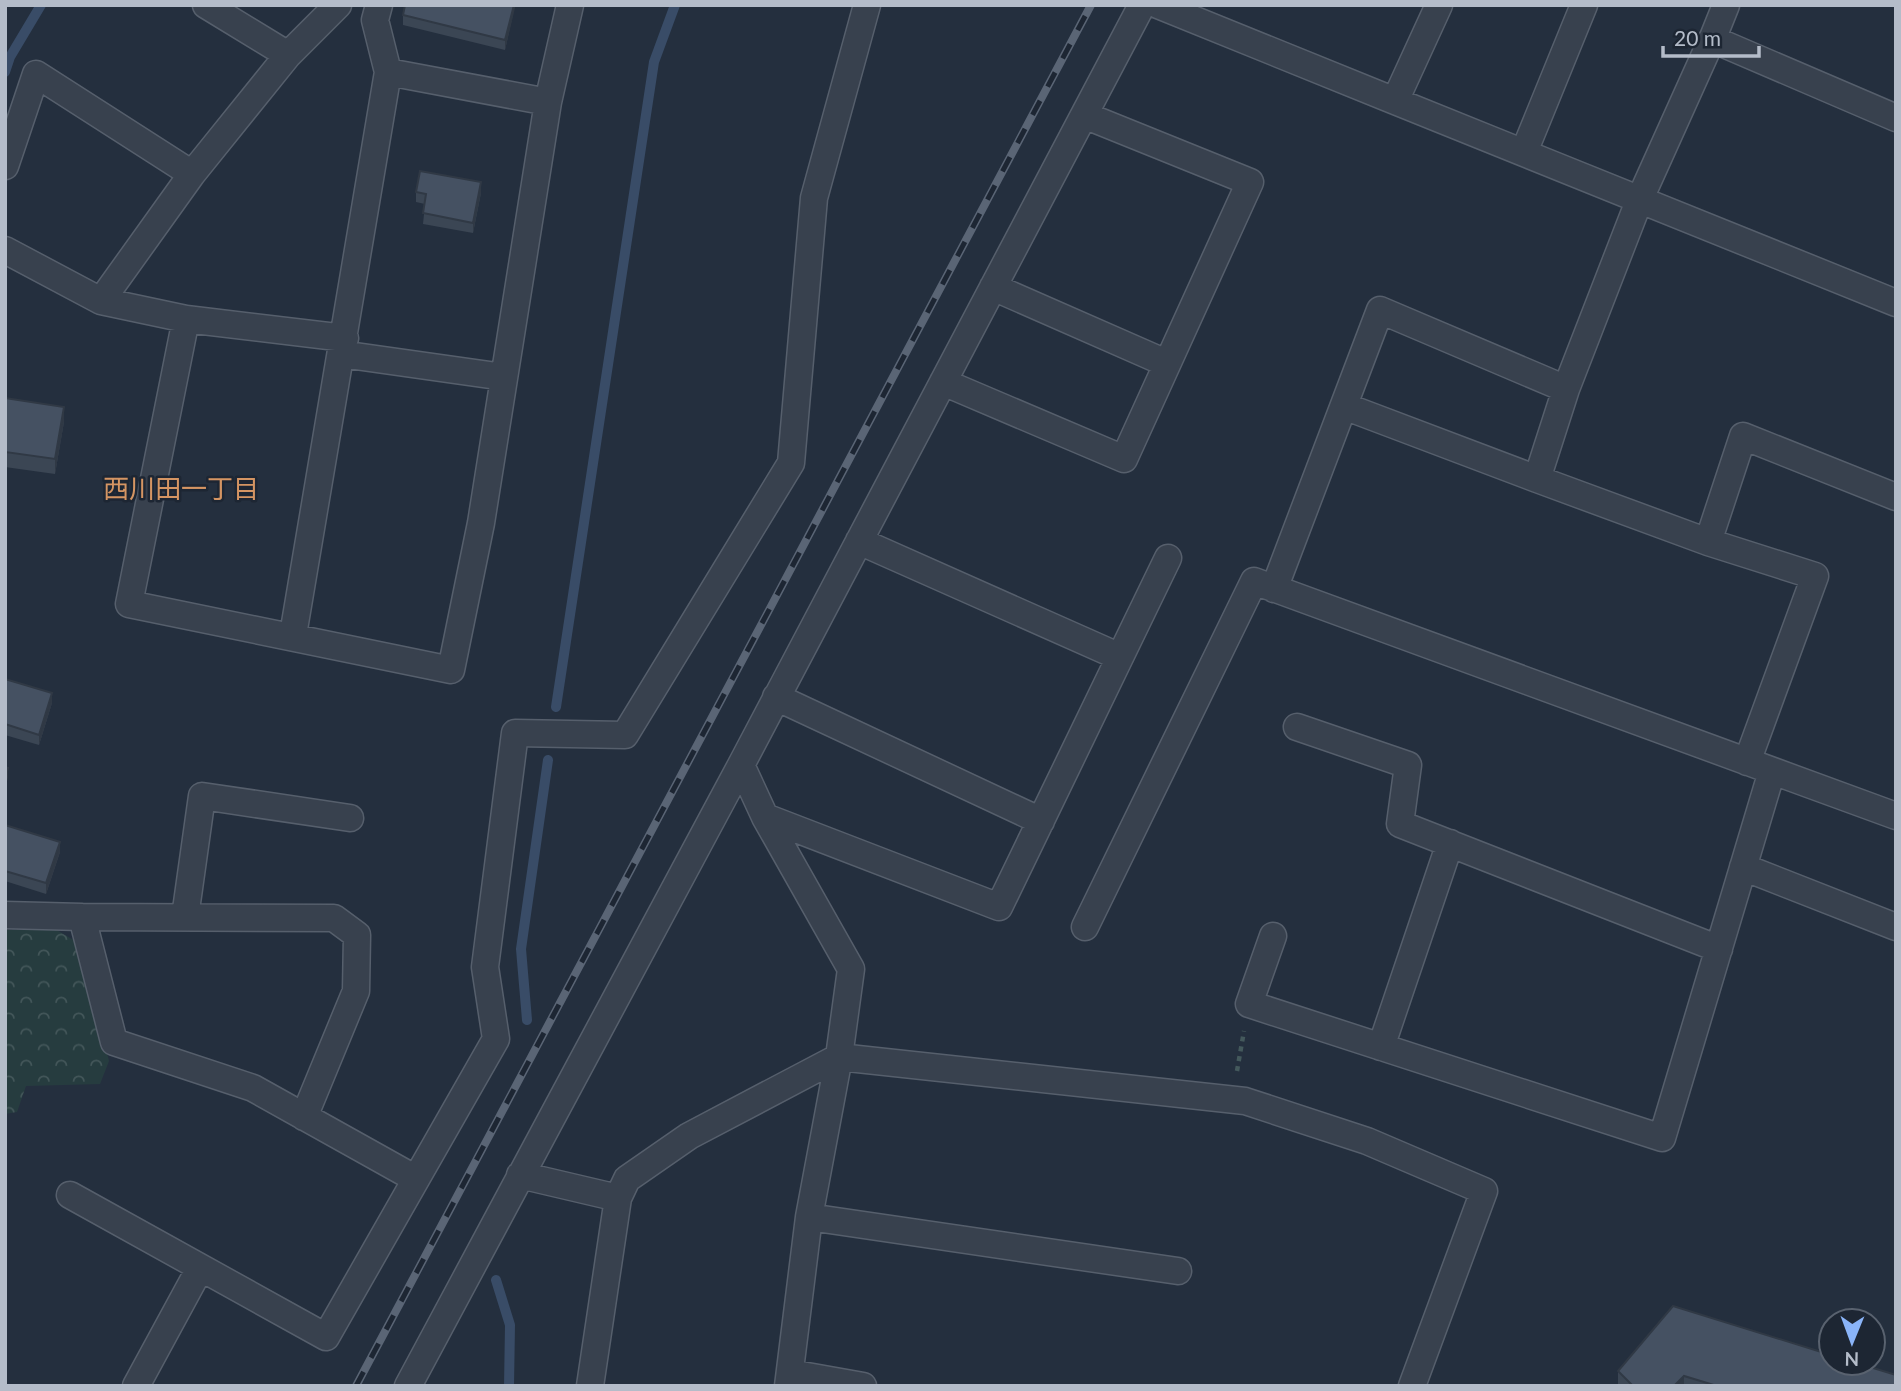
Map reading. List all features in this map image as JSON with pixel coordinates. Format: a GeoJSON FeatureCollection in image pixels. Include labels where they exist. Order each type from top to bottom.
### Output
{"type":"FeatureCollection","features":[{"type":"Feature","properties":{"kind":"street"},"geometry":{"type":"LineString","coordinates":[[206,5],[288,55]]}},
{"type":"Feature","properties":{"kind":"street"},"geometry":{"type":"LineString","coordinates":[[101,301],[192,174],[288,55],[338,5]]}},
{"type":"Feature","properties":{"kind":"street"},"geometry":{"type":"LineString","coordinates":[[293,635],[313,501],[343,346],[388,72],[375,20],[379,5]]}},
{"type":"Feature","properties":{"kind":"street"},"geometry":{"type":"LineString","coordinates":[[186,319],[130,604],[293,635],[451,670],[481,523],[548,102],[570,5]]}},
{"type":"Feature","properties":{"kind":"street"},"geometry":{"type":"LineString","coordinates":[[70,1195],[326,1337],[496,1039],[485,967],[515,733],[625,735],[791,463],[814,198],[867,5]]}},
{"type":"Feature","properties":{"kind":"street"},"geometry":{"type":"LineString","coordinates":[[408,1386],[741,765],[1142,5]]}},
{"type":"Feature","properties":{"kind":"street"},"geometry":{"type":"LineString","coordinates":[[1158,5],[1896,303]]}},
{"type":"Feature","properties":{"kind":"street"},"geometry":{"type":"LineString","coordinates":[[1395,101],[1439,5]]}},
{"type":"Feature","properties":{"kind":"street"},"geometry":{"type":"LineString","coordinates":[[1524,152],[1584,5]]}},
{"type":"Feature","properties":{"kind":"street"},"geometry":{"type":"LineString","coordinates":[[1537,480],[1566,389],[1639,201],[1713,40],[1726,5]]}},
{"type":"Feature","properties":{"kind":"street"},"geometry":{"type":"LineString","coordinates":[[1713,40],[1896,118]]}},
{"type":"Feature","properties":{"kind":"street"},"geometry":{"type":"LineString","coordinates":[[388,72],[548,102]]}},
{"type":"Feature","properties":{"kind":"street"},"geometry":{"type":"LineString","coordinates":[[5,166],[36,74],[192,174]]}},
{"type":"Feature","properties":{"kind":"street"},"geometry":{"type":"LineString","coordinates":[[943,382],[1124,459],[1250,182],[1084,115]]}},
{"type":"Feature","properties":{"kind":"street"},"geometry":{"type":"LineString","coordinates":[[5,250],[101,301],[504,377]]}},
{"type":"Feature","properties":{"kind":"street"},"geometry":{"type":"LineString","coordinates":[[993,287],[1166,363]]}},
{"type":"Feature","properties":{"kind":"street"},"geometry":{"type":"LineString","coordinates":[[1274,589],[1380,310],[1566,389]]}},
{"type":"Feature","properties":{"kind":"street"},"geometry":{"type":"LineString","coordinates":[[1344,406],[1708,542],[1815,576],[1747,762]]}},
{"type":"Feature","properties":{"kind":"street"},"geometry":{"type":"LineString","coordinates":[[1708,542],[1743,436],[1896,498]]}},
{"type":"Feature","properties":{"kind":"street"},"geometry":{"type":"LineString","coordinates":[[859,541],[1120,657]]}},
{"type":"Feature","properties":{"kind":"street"},"geometry":{"type":"LineString","coordinates":[[765,817],[999,907],[1168,558]]}},
{"type":"Feature","properties":{"kind":"street"},"geometry":{"type":"LineString","coordinates":[[1085,927],[1254,581],[1896,816]]}},
{"type":"Feature","properties":{"kind":"street"},"geometry":{"type":"LineString","coordinates":[[776,697],[1041,821]]}},
{"type":"Feature","properties":{"kind":"street"},"geometry":{"type":"LineString","coordinates":[[1297,727],[1408,765],[1400,824],[1718,949]]}},
{"type":"Feature","properties":{"kind":"street"},"geometry":{"type":"LineString","coordinates":[[741,765],[765,817],[851,968],[839,1057],[809,1217],[789,1380],[863,1386]]}},
{"type":"Feature","properties":{"kind":"street"},"geometry":{"type":"LineString","coordinates":[[1273,936],[1250,1004],[1662,1138],[1772,771]]}},
{"type":"Feature","properties":{"kind":"street"},"geometry":{"type":"LineString","coordinates":[[185,917],[202,796],[350,818]]}},
{"type":"Feature","properties":{"kind":"street"},"geometry":{"type":"LineString","coordinates":[[1381,1046],[1450,844]]}},
{"type":"Feature","properties":{"kind":"street"},"geometry":{"type":"LineString","coordinates":[[1743,867],[1896,927]]}},
{"type":"Feature","properties":{"kind":"street"},"geometry":{"type":"LineString","coordinates":[[5,915],[334,918],[357,935],[356,991],[304,1117]]}},
{"type":"Feature","properties":{"kind":"street"},"geometry":{"type":"LineString","coordinates":[[82,917],[114,1042],[253,1088],[416,1179]]}},
{"type":"Feature","properties":{"kind":"street"},"geometry":{"type":"LineString","coordinates":[[590,1386],[618,1198],[627,1179],[690,1136],[839,1057],[1245,1101],[1367,1141],[1484,1191],[1412,1386]]}},
{"type":"Feature","properties":{"kind":"street"},"geometry":{"type":"LineString","coordinates":[[520,1175],[618,1198]]}},
{"type":"Feature","properties":{"kind":"street"},"geometry":{"type":"LineString","coordinates":[[809,1217],[1178,1271]]}},
{"type":"Feature","properties":{"kind":"street"},"geometry":{"type":"LineString","coordinates":[[136,1386],[200,1268]]}},
{"type":"Feature","properties":{"kind":"path"},"geometry":{"type":"LineString","coordinates":[[1232,1100],[1250,1004]]}},
{"type":"Feature","properties":{"kind":"green space"},"geometry":{"type":"Polygon","coordinates":[[[55,929],[80,944],[109,1061],[100,1084],[26,1086],[17,1112],[5,1114],[5,930],[55,929]]]}},
{"type":"Feature","properties":{"kind":"building"},"geometry":{"type":"Polygon","coordinates":[[[405,5],[514,5],[505,40],[403,15],[405,5]]]}},
{"type":"Feature","properties":{"kind":"building"},"geometry":{"type":"Polygon","coordinates":[[[420,171],[481,182],[473,223],[423,213],[426,194],[416,192],[420,171]]]}},
{"type":"Feature","properties":{"kind":"building"},"geometry":{"type":"Polygon","coordinates":[[[5,398],[64,407],[55,459],[5,452],[5,398]]]}},
{"type":"Feature","properties":{"kind":"building"},"geometry":{"type":"Polygon","coordinates":[[[5,679],[52,693],[39,735],[5,724],[5,679]]]}},
{"type":"Feature","properties":{"kind":"building"},"geometry":{"type":"Polygon","coordinates":[[[5,825],[60,842],[46,883],[5,871],[5,825]]]}},
{"type":"Feature","properties":{"kind":"building"},"geometry":{"type":"Polygon","coordinates":[[[1673,1306],[1817,1351],[1817,1377],[1887,1377],[1887,1372],[1896,1375],[1896,1386],[1717,1386],[1684,1376],[1674,1386],[1633,1386],[1618,1371],[1673,1306]]]}},
{"type":"Feature","properties":{"kind":"waterway"},"geometry":{"type":"LineString","coordinates":[[5,72],[10,57],[41,5]]}},
{"type":"Feature","properties":{"kind":"waterway"},"geometry":{"type":"LineString","coordinates":[[556,707],[654,62],[675,5]]}},
{"type":"Feature","properties":{"kind":"waterway"},"geometry":{"type":"LineString","coordinates":[[527,1020],[521,949],[548,760]]}},
{"type":"Feature","properties":{"kind":"waterway"},"geometry":{"type":"LineString","coordinates":[[496,1280],[510,1325],[509,1386]]}},
{"type":"Feature","properties":{"kind":"railway"},"geometry":{"type":"LineString","coordinates":[[356,1386],[1091,5]]}},
{"type":"Feature","properties":{"kind":"district","name":"西川田一丁目"},"geometry":{"type":"Point","coordinates":[181,488]}}]}
